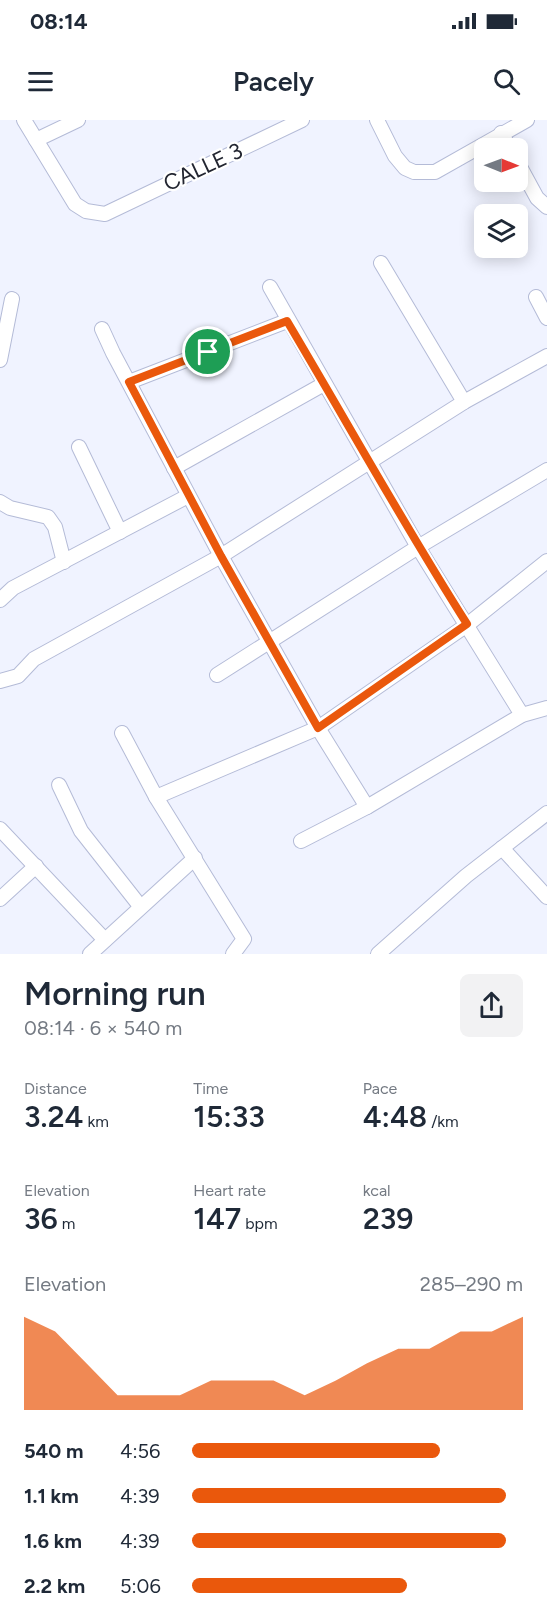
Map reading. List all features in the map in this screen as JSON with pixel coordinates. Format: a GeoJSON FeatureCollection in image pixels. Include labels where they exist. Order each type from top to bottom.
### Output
{"type":"FeatureCollection","features":[{"type":"Feature","properties":{"kind":"street"},"geometry":{"type":"LineString","coordinates":[[24,120],[36,141],[78,120]]}},
{"type":"Feature","properties":{"kind":"street","name":"CALLE 3"},"geometry":{"type":"LineString","coordinates":[[36,141],[75,204],[86,211],[105,214],[302,120]]}},
{"type":"Feature","properties":{"kind":"street"},"geometry":{"type":"LineString","coordinates":[[377,120],[395,156],[405,168],[414,172],[435,172],[527,120]]}},
{"type":"Feature","properties":{"kind":"street"},"geometry":{"type":"LineString","coordinates":[[501,133],[504,138]]}},
{"type":"Feature","properties":{"kind":"street"},"geometry":{"type":"LineString","coordinates":[[528,181],[537,198],[547,207]]}},
{"type":"Feature","properties":{"kind":"street"},"geometry":{"type":"LineString","coordinates":[[381,263],[464,402]]}},
{"type":"Feature","properties":{"kind":"street"},"geometry":{"type":"LineString","coordinates":[[270,286],[287,321],[371,462],[418,547],[522,715]]}},
{"type":"Feature","properties":{"kind":"street"},"geometry":{"type":"LineString","coordinates":[[536,297],[547,318]]}},
{"type":"Feature","properties":{"kind":"street"},"geometry":{"type":"LineString","coordinates":[[0,360],[12,299]]}},
{"type":"Feature","properties":{"kind":"street"},"geometry":{"type":"LineString","coordinates":[[129,382],[287,321]]}},
{"type":"Feature","properties":{"kind":"street"},"geometry":{"type":"LineString","coordinates":[[102,328],[221,556],[318,728],[367,807]]}},
{"type":"Feature","properties":{"kind":"street"},"geometry":{"type":"LineString","coordinates":[[0,681],[18,676],[34,659],[221,556],[464,402],[547,356]]}},
{"type":"Feature","properties":{"kind":"street"},"geometry":{"type":"LineString","coordinates":[[174,468],[324,384]]}},
{"type":"Feature","properties":{"kind":"street"},"geometry":{"type":"LineString","coordinates":[[79,447],[120,532]]}},
{"type":"Feature","properties":{"kind":"street"},"geometry":{"type":"LineString","coordinates":[[218,675],[418,547],[547,470]]}},
{"type":"Feature","properties":{"kind":"street"},"geometry":{"type":"LineString","coordinates":[[0,600],[13,588],[188,496]]}},
{"type":"Feature","properties":{"kind":"street"},"geometry":{"type":"LineString","coordinates":[[0,502],[10,508],[48,517],[55,527],[64,562]]}},
{"type":"Feature","properties":{"kind":"street"},"geometry":{"type":"LineString","coordinates":[[156,797],[318,728],[467,624],[547,561]]}},
{"type":"Feature","properties":{"kind":"street"},"geometry":{"type":"LineString","coordinates":[[301,841],[367,807],[522,715],[547,708]]}},
{"type":"Feature","properties":{"kind":"street"},"geometry":{"type":"LineString","coordinates":[[122,733],[156,797],[244,939],[233,954]]}},
{"type":"Feature","properties":{"kind":"street"},"geometry":{"type":"LineString","coordinates":[[59,785],[81,831],[140,906]]}},
{"type":"Feature","properties":{"kind":"street"},"geometry":{"type":"LineString","coordinates":[[378,954],[502,848],[547,813]]}},
{"type":"Feature","properties":{"kind":"street"},"geometry":{"type":"LineString","coordinates":[[0,829],[105,940]]}},
{"type":"Feature","properties":{"kind":"street"},"geometry":{"type":"LineString","coordinates":[[502,848],[547,897]]}},
{"type":"Feature","properties":{"kind":"street"},"geometry":{"type":"LineString","coordinates":[[90,954],[195,858]]}},
{"type":"Feature","properties":{"kind":"street"},"geometry":{"type":"LineString","coordinates":[[0,899],[36,866]]}},
{"type":"Feature","properties":{"kind":"route"},"geometry":{"type":"LineString","coordinates":[[287,321],[371,462],[418,547],[467,624],[318,728],[188,496],[129,382],[208,352],[287,321]]}}]}
